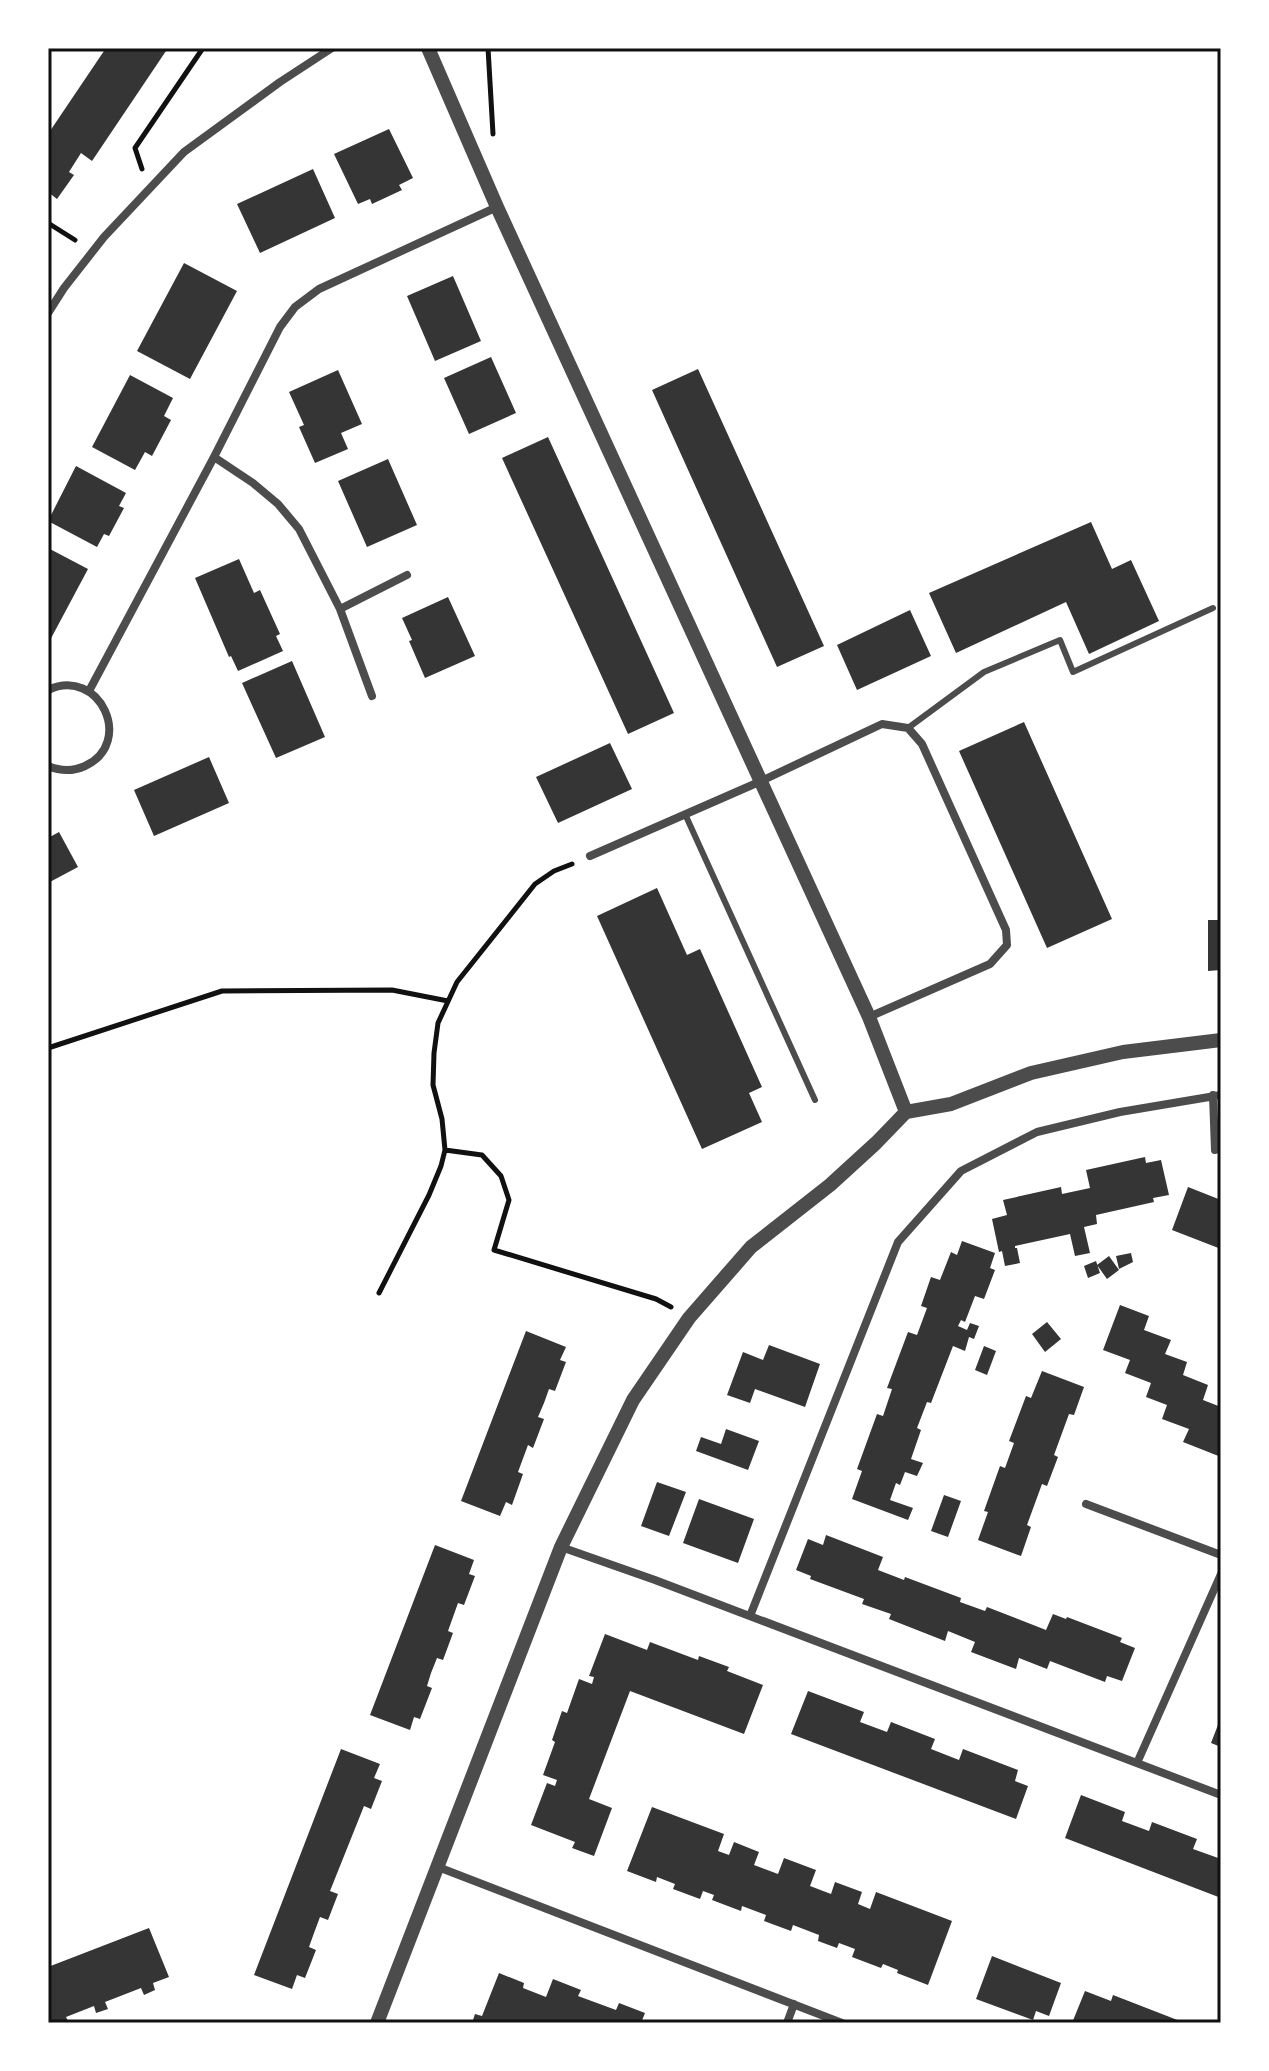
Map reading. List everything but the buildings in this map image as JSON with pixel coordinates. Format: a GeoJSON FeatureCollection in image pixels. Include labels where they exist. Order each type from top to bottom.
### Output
{"type":"FeatureCollection","features":[{"type":"Feature","properties":{"kind":"street"},"geometry":{"type":"LineString","coordinates":[[48,313],[93,251],[184,152],[332,48]]}},
{"type":"Feature","properties":{"kind":"street"},"geometry":{"type":"LineString","coordinates":[[428,48],[497,207],[869,1017],[906,1112]]}},
{"type":"Feature","properties":{"kind":"street"},"geometry":{"type":"LineString","coordinates":[[89,691],[280,327],[295,307],[319,289],[497,207]]}},
{"type":"Feature","properties":{"kind":"street"},"geometry":{"type":"LineString","coordinates":[[214,457],[278,504],[299,529],[340,609],[372,696]]}},
{"type":"Feature","properties":{"kind":"street"},"geometry":{"type":"LineString","coordinates":[[340,609],[407,575]]}},
{"type":"Feature","properties":{"kind":"street"},"geometry":{"type":"LineString","coordinates":[[48,690],[69,685],[89,691],[102,704],[108,716],[109,729],[107,743],[90,763],[78,769],[48,766]]}},
{"type":"Feature","properties":{"kind":"street"},"geometry":{"type":"LineString","coordinates":[[590,856],[882,724],[908,728],[922,744],[1006,930],[1007,945],[990,964],[869,1017]]}},
{"type":"Feature","properties":{"kind":"street"},"geometry":{"type":"LineString","coordinates":[[377,2023],[561,1547],[633,1400],[689,1318],[751,1247],[830,1185],[906,1112],[951,1104],[1031,1073],[1123,1052],[1221,1040]]}},
{"type":"Feature","properties":{"kind":"street"},"geometry":{"type":"LineString","coordinates":[[750,1616],[898,1242],[961,1171],[1037,1132],[1120,1112],[1217,1095],[1215,1150]]}},
{"type":"Feature","properties":{"kind":"street"},"geometry":{"type":"LineString","coordinates":[[1086,1504],[1221,1555]]}},
{"type":"Feature","properties":{"kind":"street"},"geometry":{"type":"LineString","coordinates":[[561,1547],[1221,1795]]}},
{"type":"Feature","properties":{"kind":"street"},"geometry":{"type":"LineString","coordinates":[[1137,1763],[1221,1574]]}},
{"type":"Feature","properties":{"kind":"street"},"geometry":{"type":"LineString","coordinates":[[438,1867],[842,2023]]}},
{"type":"Feature","properties":{"kind":"street"},"geometry":{"type":"LineString","coordinates":[[787,2023],[794,2004]]}},
{"type":"Feature","properties":{"kind":"lane"},"geometry":{"type":"LineString","coordinates":[[908,728],[984,672],[1060,640],[1073,672],[1213,608]]}},
{"type":"Feature","properties":{"kind":"lane"},"geometry":{"type":"LineString","coordinates":[[685,814],[815,1100]]}},
{"type":"Feature","properties":{"kind":"path"},"geometry":{"type":"LineString","coordinates":[[148,191],[135,148],[203,48]]}},
{"type":"Feature","properties":{"kind":"path"},"geometry":{"type":"LineString","coordinates":[[488,48],[493,143]]}},
{"type":"Feature","properties":{"kind":"path"},"geometry":{"type":"LineString","coordinates":[[48,223],[93,251]]}},
{"type":"Feature","properties":{"kind":"path"},"geometry":{"type":"LineString","coordinates":[[379,1293],[441,1166],[445,1150],[433,1074],[438,1023],[457,982],[535,884],[554,871],[590,856]]}},
{"type":"Feature","properties":{"kind":"path"},"geometry":{"type":"LineString","coordinates":[[48,1048],[222,991],[392,990],[448,1001]]}},
{"type":"Feature","properties":{"kind":"path"},"geometry":{"type":"LineString","coordinates":[[445,1150],[482,1155],[501,1176],[509,1200],[494,1250],[656,1299],[689,1318]]}}]}
